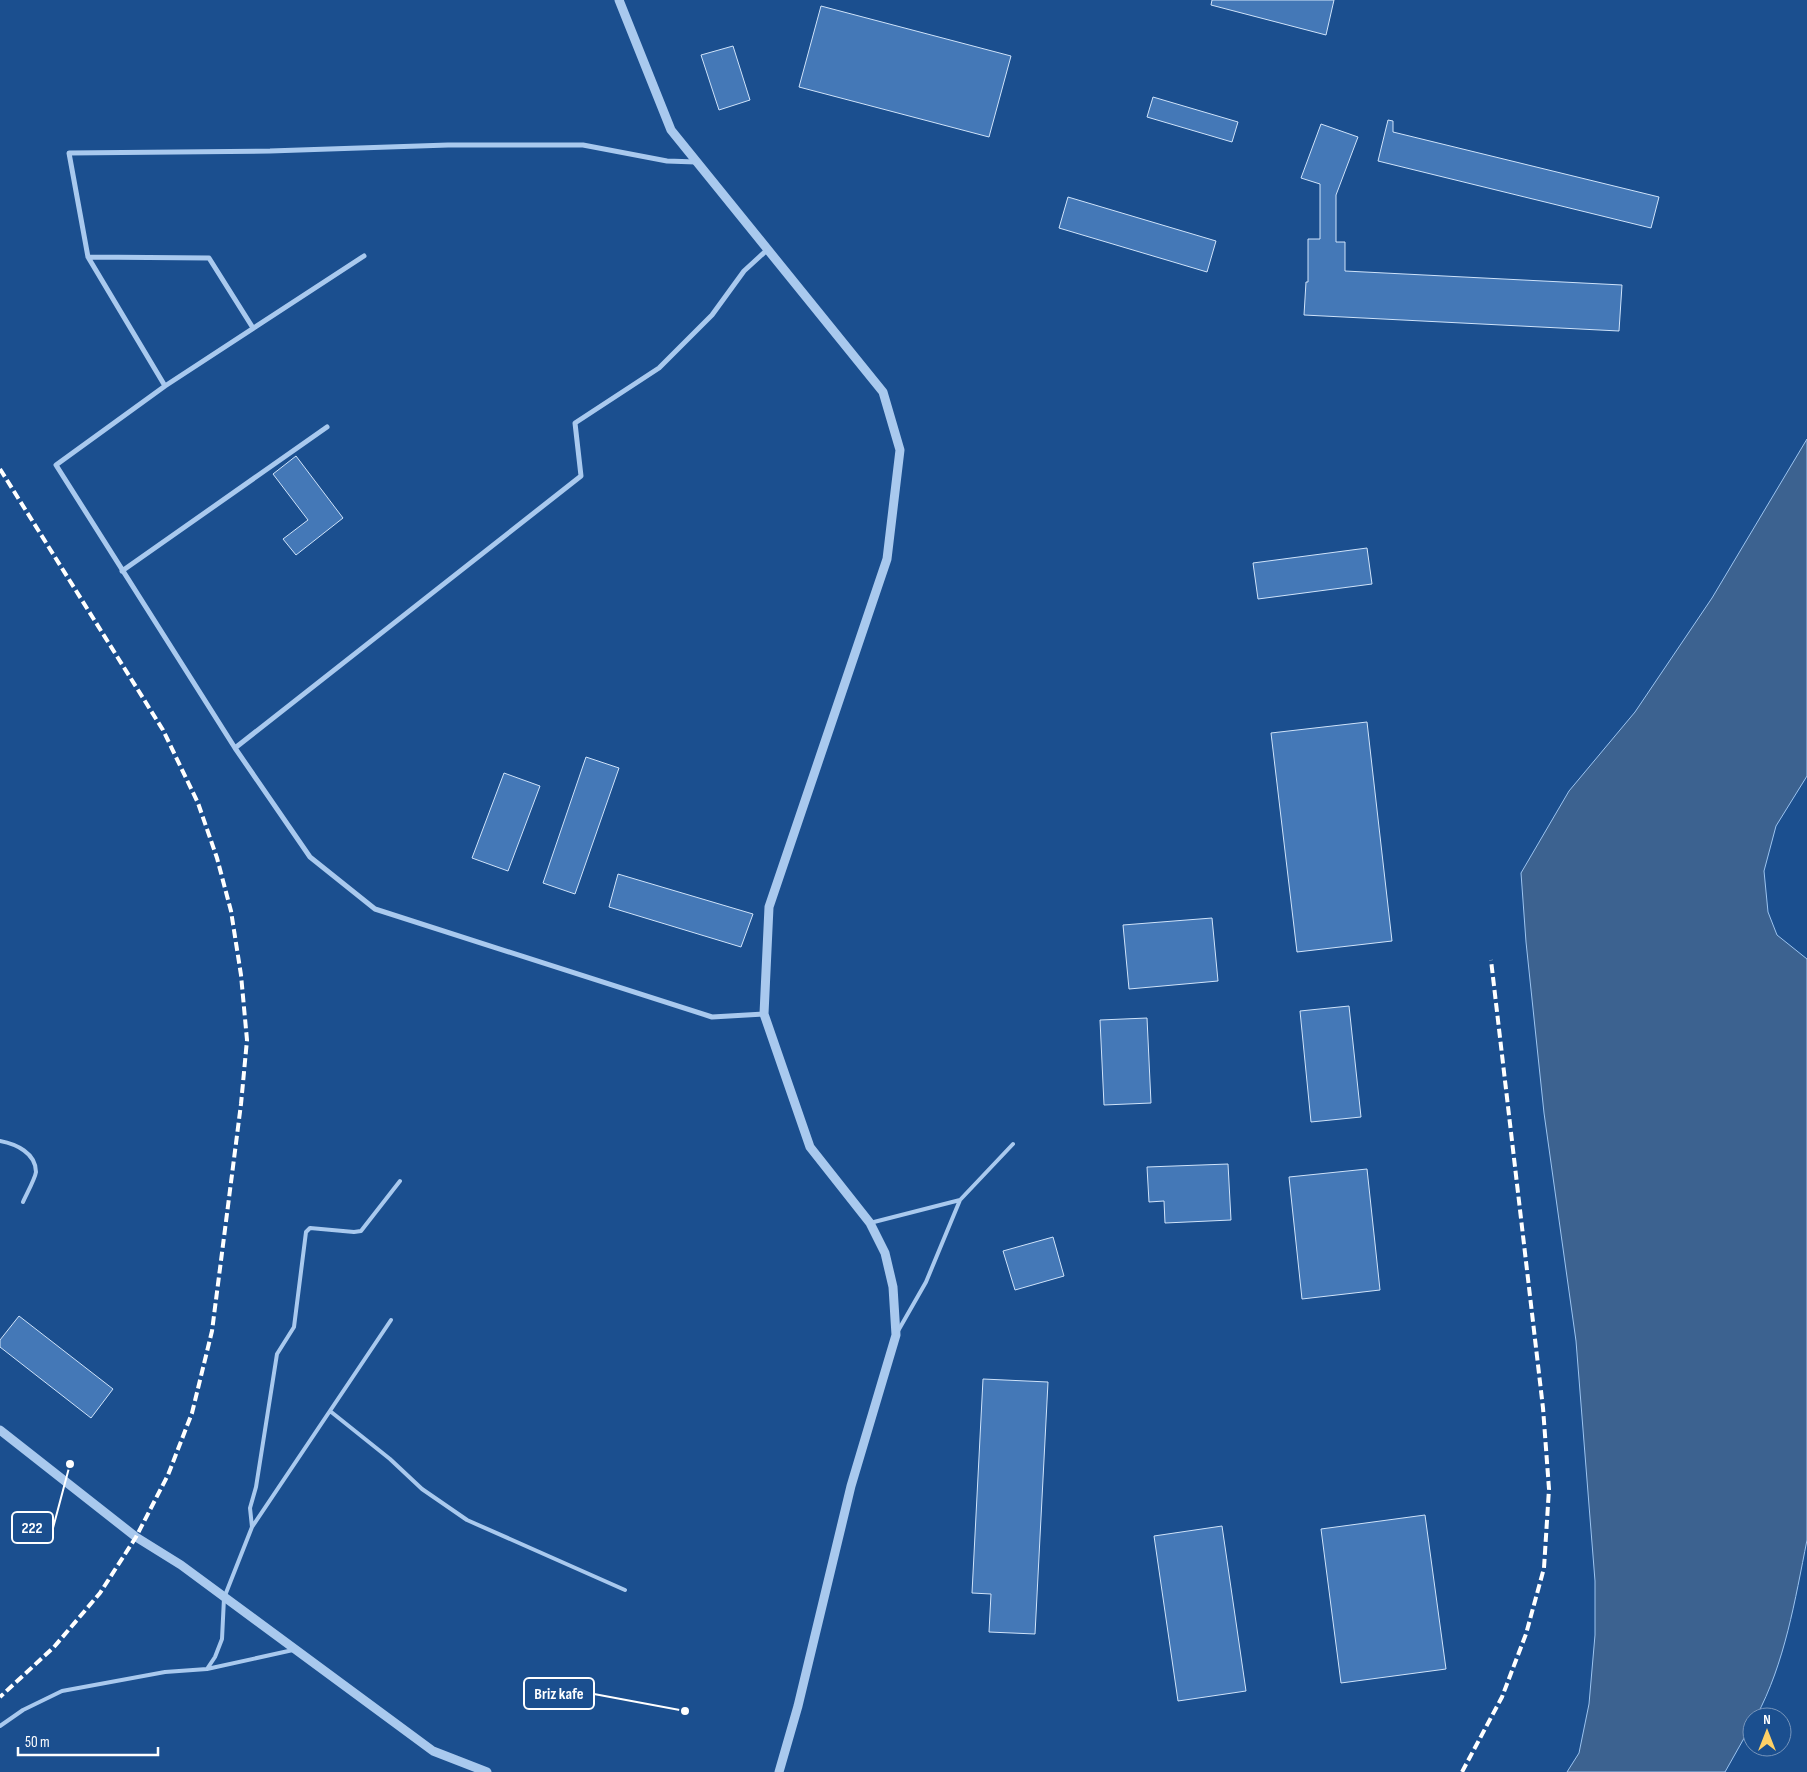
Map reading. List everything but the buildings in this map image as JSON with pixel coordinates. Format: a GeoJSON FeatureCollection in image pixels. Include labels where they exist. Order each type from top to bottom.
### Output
{"type":"FeatureCollection","features":[{"type":"Feature","properties":{"kind":"street"},"geometry":{"type":"LineString","coordinates":[[619,0],[671,130],[883,392],[900,450],[887,559],[769,907],[764,1014],[810,1147],[870,1223],[885,1253],[893,1287],[896,1335],[851,1486],[798,1706],[778,1772]]}},
{"type":"Feature","properties":{"kind":"street"},"geometry":{"type":"LineString","coordinates":[[165,386],[88,257],[69,153],[270,152],[448,145],[583,145],[667,161],[696,162]]}},
{"type":"Feature","properties":{"kind":"street"},"geometry":{"type":"LineString","coordinates":[[235,748],[581,476],[575,423],[659,368],[712,315],[744,272],[767,250]]}},
{"type":"Feature","properties":{"kind":"street"},"geometry":{"type":"LineString","coordinates":[[364,256],[165,386],[56,464],[235,748],[310,857],[375,910],[712,1017],[764,1014]]}},
{"type":"Feature","properties":{"kind":"street"},"geometry":{"type":"LineString","coordinates":[[88,257],[209,258],[253,328]]}},
{"type":"Feature","properties":{"kind":"street"},"geometry":{"type":"LineString","coordinates":[[122,571],[327,427]]}},
{"type":"Feature","properties":{"kind":"street"},"geometry":{"type":"LineString","coordinates":[[0,1430],[136,1537],[181,1565],[433,1751],[487,1772]]}},
{"type":"Feature","properties":{"kind":"lane"},"geometry":{"type":"LineString","coordinates":[[0,1141],[14,1144],[31,1156],[36,1173],[24,1202]]}},
{"type":"Feature","properties":{"kind":"lane"},"geometry":{"type":"LineString","coordinates":[[896,1335],[926,1282],[960,1200],[1013,1144]]}},
{"type":"Feature","properties":{"kind":"lane"},"geometry":{"type":"LineString","coordinates":[[252,1527],[250,1508],[256,1487],[277,1354],[294,1327],[306,1232],[310,1228],[361,1231],[400,1181]]}},
{"type":"Feature","properties":{"kind":"lane"},"geometry":{"type":"LineString","coordinates":[[870,1223],[960,1200]]}},
{"type":"Feature","properties":{"kind":"lane"},"geometry":{"type":"LineString","coordinates":[[206,1669],[215,1656],[222,1639],[224,1598],[252,1527],[391,1320]]}},
{"type":"Feature","properties":{"kind":"lane"},"geometry":{"type":"LineString","coordinates":[[330,1410],[422,1489],[467,1520],[625,1590]]}},
{"type":"Feature","properties":{"kind":"lane"},"geometry":{"type":"LineString","coordinates":[[0,1726],[23,1710],[62,1691],[165,1672],[206,1669],[296,1650]]}},
{"type":"Feature","properties":{"kind":"water"},"geometry":{"type":"Polygon","coordinates":[[[1807,439],[1807,776],[1776,826],[1764,871],[1768,912],[1777,935],[1807,959],[1807,1540],[1788,1631],[1775,1675],[1761,1707],[1742,1707],[1742,1742],[1725,1772],[1567,1772],[1579,1753],[1589,1704],[1595,1635],[1595,1581],[1576,1341],[1544,1113],[1526,942],[1521,873],[1569,791],[1635,712],[1712,598],[1807,439]]]}},
{"type":"Feature","properties":{"kind":"railway"},"geometry":{"type":"LineString","coordinates":[[0,469],[163,730],[198,803],[217,858],[231,911],[241,975],[247,1040],[241,1104],[212,1331],[192,1413],[168,1475],[136,1537],[100,1593],[54,1647],[0,1697]]}},
{"type":"Feature","properties":{"kind":"railway"},"geometry":{"type":"LineString","coordinates":[[1462,1772],[1502,1697],[1526,1634],[1544,1568],[1549,1489],[1543,1408],[1491,960]]}},
{"type":"Feature","properties":{"kind":"place","name":"222"},"geometry":{"type":"Point","coordinates":[70,1464]}},
{"type":"Feature","properties":{"kind":"place","name":"Briz kafe"},"geometry":{"type":"Point","coordinates":[685,1711]}}]}
